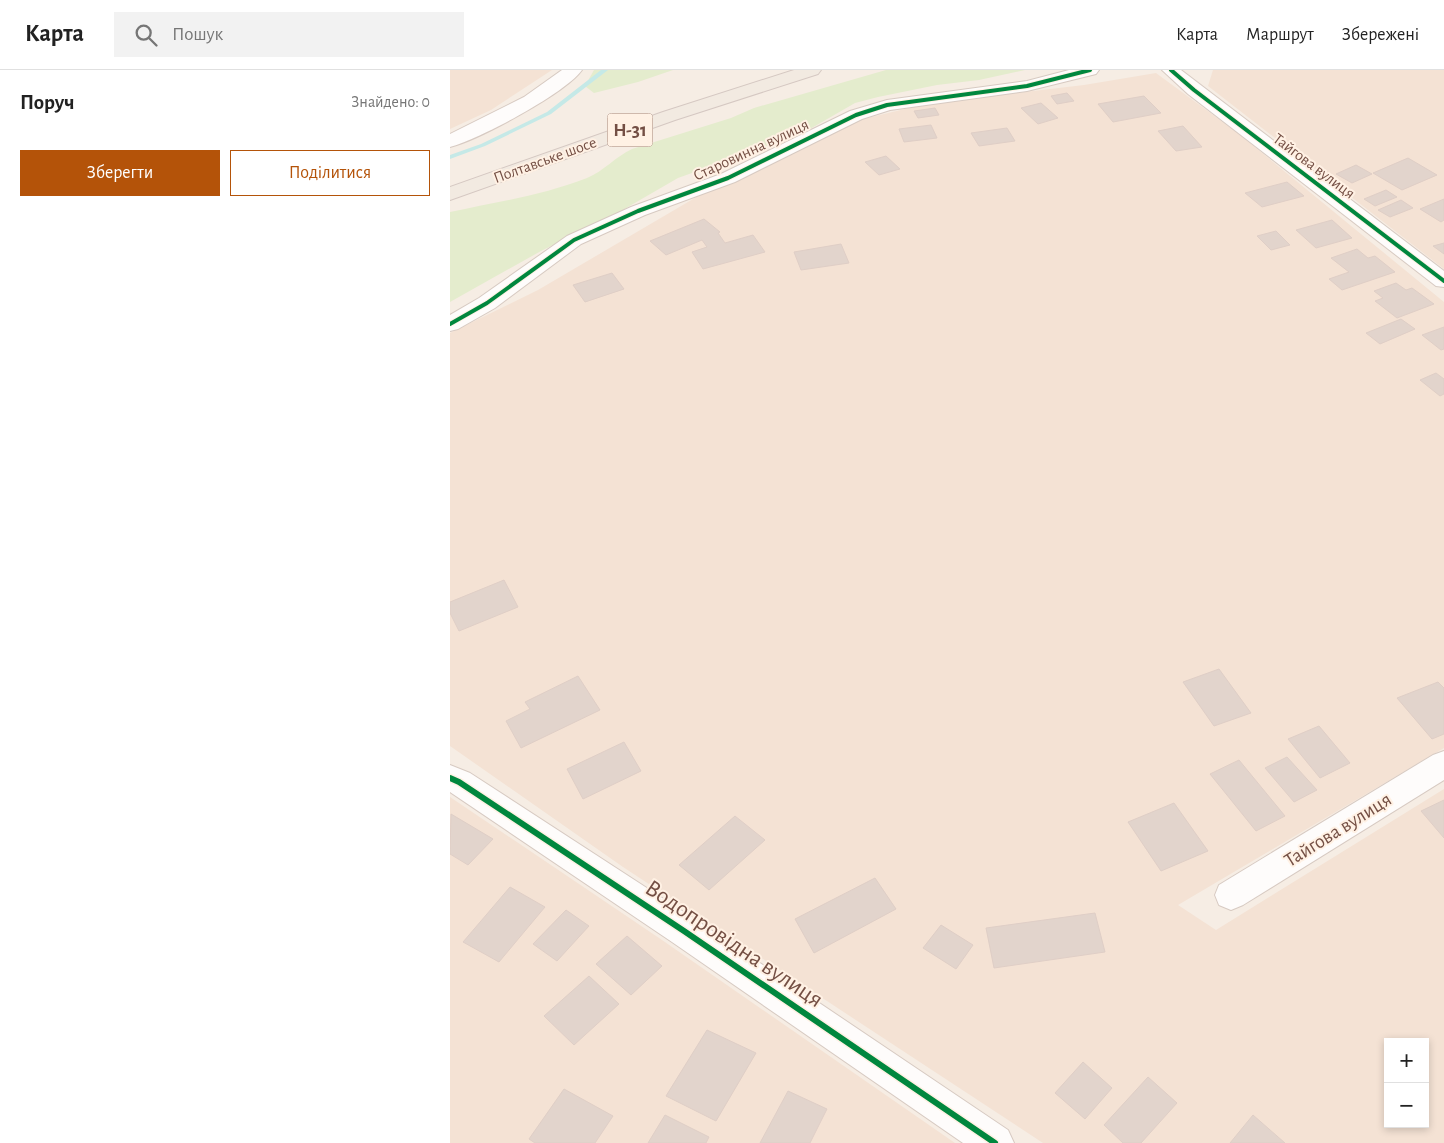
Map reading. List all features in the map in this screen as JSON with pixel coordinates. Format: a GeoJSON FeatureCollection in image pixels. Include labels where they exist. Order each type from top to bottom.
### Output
{"type":"FeatureCollection","features":[{"type":"Feature","properties":{"kind":"main road","name":"Полтавське шосе"},"geometry":{"type":"LineString","coordinates":[[450,194],[669,116],[812,70]]}},
{"type":"Feature","properties":{"kind":"street"},"geometry":{"type":"LineString","coordinates":[[450,141],[514,110],[556,85],[573,70]]}},
{"type":"Feature","properties":{"kind":"street","name":"Старовинна вулиця"},"geometry":{"type":"LineString","coordinates":[[450,324],[488,303],[574,240],[638,211],[728,178],[856,115],[887,105],[1027,86],[1090,70]]}},
{"type":"Feature","properties":{"kind":"street","name":"Тайгова вулиця"},"geometry":{"type":"LineString","coordinates":[[1171,70],[1194,90],[1444,281]]}},
{"type":"Feature","properties":{"kind":"street","name":"Тайгова вулиця"},"geometry":{"type":"LineString","coordinates":[[1231,895],[1444,764]]}},
{"type":"Feature","properties":{"kind":"street","name":"Водопровідна вулиця"},"geometry":{"type":"LineString","coordinates":[[450,778],[459,782],[684,931],[995,1143]]}},
{"type":"Feature","properties":{"kind":"shaded area"},"geometry":{"type":"Polygon","coordinates":[[[450,70],[552,70],[491,110],[450,129],[450,70]]]}},
{"type":"Feature","properties":{"kind":"shaded area"},"geometry":{"type":"Polygon","coordinates":[[[1213,70],[1444,70],[1444,269],[1208,86],[1213,70]]]}},
{"type":"Feature","properties":{"kind":"shaded area"},"geometry":{"type":"Polygon","coordinates":[[[1156,73],[1239,134],[1444,302],[1444,748],[1178,905],[1216,930],[1444,789],[1444,1143],[1043,1143],[623,867],[450,746],[450,333],[538,290],[705,192],[859,120],[930,103],[1084,85],[1156,73]]]}},
{"type":"Feature","properties":{"kind":"shaded area"},"geometry":{"type":"Polygon","coordinates":[[[450,797],[662,940],[955,1143],[450,1143],[450,797]]]}},
{"type":"Feature","properties":{"kind":"green space"},"geometry":{"type":"Polygon","coordinates":[[[594,70],[673,70],[638,82],[594,93],[585,86],[594,70]]]}},
{"type":"Feature","properties":{"kind":"green space"},"geometry":{"type":"Polygon","coordinates":[[[886,70],[1025,70],[979,80],[937,85],[855,103],[803,133],[678,178],[614,215],[541,251],[450,302],[450,212],[520,198],[571,184],[593,175],[632,149],[731,118],[754,108],[886,70]]]}},
{"type":"Feature","properties":{"kind":"building"},"geometry":{"type":"Polygon","coordinates":[[[1067,93],[1074,101],[1057,104],[1051,96],[1067,93]]]}},
{"type":"Feature","properties":{"kind":"building"},"geometry":{"type":"Polygon","coordinates":[[[1144,96],[1161,113],[1113,122],[1098,104],[1144,96]]]}},
{"type":"Feature","properties":{"kind":"building"},"geometry":{"type":"Polygon","coordinates":[[[1041,103],[1058,118],[1038,124],[1021,108],[1041,103]]]}},
{"type":"Feature","properties":{"kind":"building"},"geometry":{"type":"Polygon","coordinates":[[[935,108],[939,115],[918,118],[914,111],[935,108]]]}},
{"type":"Feature","properties":{"kind":"building"},"geometry":{"type":"Polygon","coordinates":[[[931,125],[937,138],[904,142],[899,129],[931,125]]]}},
{"type":"Feature","properties":{"kind":"building"},"geometry":{"type":"Polygon","coordinates":[[[1183,126],[1202,147],[1176,151],[1158,131],[1183,126]]]}},
{"type":"Feature","properties":{"kind":"building"},"geometry":{"type":"Polygon","coordinates":[[[1007,128],[1015,141],[979,146],[971,133],[1007,128]]]}},
{"type":"Feature","properties":{"kind":"building"},"geometry":{"type":"Polygon","coordinates":[[[886,156],[900,169],[879,175],[865,162],[886,156]]]}},
{"type":"Feature","properties":{"kind":"building"},"geometry":{"type":"Polygon","coordinates":[[[1408,158],[1437,175],[1402,190],[1373,173],[1408,158]]]}},
{"type":"Feature","properties":{"kind":"building"},"geometry":{"type":"Polygon","coordinates":[[[1356,165],[1372,174],[1352,183],[1336,174],[1356,165]]]}},
{"type":"Feature","properties":{"kind":"building"},"geometry":{"type":"Polygon","coordinates":[[[1287,182],[1304,196],[1262,207],[1245,193],[1287,182]]]}},
{"type":"Feature","properties":{"kind":"building"},"geometry":{"type":"Polygon","coordinates":[[[1386,190],[1397,197],[1375,206],[1364,199],[1386,190]]]}},
{"type":"Feature","properties":{"kind":"building"},"geometry":{"type":"Polygon","coordinates":[[[1444,199],[1444,220],[1441,222],[1420,209],[1444,199]]]}},
{"type":"Feature","properties":{"kind":"building"},"geometry":{"type":"Polygon","coordinates":[[[1401,200],[1413,208],[1390,217],[1378,210],[1401,200]]]}},
{"type":"Feature","properties":{"kind":"building"},"geometry":{"type":"Polygon","coordinates":[[[704,219],[720,232],[718,233],[725,243],[753,235],[765,252],[703,269],[692,252],[707,247],[702,240],[666,255],[650,241],[704,219]]]}},
{"type":"Feature","properties":{"kind":"building"},"geometry":{"type":"Polygon","coordinates":[[[1332,220],[1352,238],[1316,248],[1296,230],[1332,220]]]}},
{"type":"Feature","properties":{"kind":"building"},"geometry":{"type":"Polygon","coordinates":[[[1276,231],[1290,245],[1271,250],[1257,236],[1276,231]]]}},
{"type":"Feature","properties":{"kind":"building"},"geometry":{"type":"Polygon","coordinates":[[[1444,243],[1444,254],[1433,246],[1444,243]]]}},
{"type":"Feature","properties":{"kind":"building"},"geometry":{"type":"Polygon","coordinates":[[[841,244],[849,263],[801,270],[794,252],[841,244]]]}},
{"type":"Feature","properties":{"kind":"building"},"geometry":{"type":"Polygon","coordinates":[[[1357,249],[1368,258],[1375,256],[1395,272],[1342,290],[1329,279],[1349,272],[1331,258],[1357,249]]]}},
{"type":"Feature","properties":{"kind":"building"},"geometry":{"type":"Polygon","coordinates":[[[612,273],[624,289],[585,302],[573,285],[612,273]]]}},
{"type":"Feature","properties":{"kind":"building"},"geometry":{"type":"Polygon","coordinates":[[[1396,283],[1406,290],[1412,288],[1434,304],[1397,318],[1375,301],[1383,298],[1374,291],[1396,283]]]}},
{"type":"Feature","properties":{"kind":"building"},"geometry":{"type":"Polygon","coordinates":[[[1401,319],[1415,329],[1380,344],[1366,333],[1401,319]]]}},
{"type":"Feature","properties":{"kind":"building"},"geometry":{"type":"Polygon","coordinates":[[[1444,327],[1444,349],[1441,350],[1422,335],[1444,327]]]}},
{"type":"Feature","properties":{"kind":"building"},"geometry":{"type":"Polygon","coordinates":[[[1436,373],[1444,379],[1444,394],[1440,396],[1420,380],[1436,373]]]}},
{"type":"Feature","properties":{"kind":"building"},"geometry":{"type":"Polygon","coordinates":[[[504,580],[518,607],[459,631],[450,613],[450,602],[504,580]]]}},
{"type":"Feature","properties":{"kind":"building"},"geometry":{"type":"Polygon","coordinates":[[[1219,669],[1251,713],[1214,726],[1183,682],[1219,669]]]}},
{"type":"Feature","properties":{"kind":"building"},"geometry":{"type":"Polygon","coordinates":[[[578,676],[600,710],[521,748],[506,721],[530,709],[525,702],[578,676]]]}},
{"type":"Feature","properties":{"kind":"building"},"geometry":{"type":"Polygon","coordinates":[[[1438,682],[1444,688],[1444,734],[1432,739],[1397,698],[1438,682]]]}},
{"type":"Feature","properties":{"kind":"building"},"geometry":{"type":"Polygon","coordinates":[[[1319,726],[1350,763],[1320,778],[1288,739],[1319,726]]]}},
{"type":"Feature","properties":{"kind":"building"},"geometry":{"type":"Polygon","coordinates":[[[624,742],[641,771],[583,799],[567,769],[624,742]]]}},
{"type":"Feature","properties":{"kind":"building"},"geometry":{"type":"Polygon","coordinates":[[[1287,757],[1317,790],[1294,802],[1265,768],[1287,757]]]}},
{"type":"Feature","properties":{"kind":"building"},"geometry":{"type":"Polygon","coordinates":[[[1239,760],[1285,816],[1256,831],[1210,774],[1239,760]]]}},
{"type":"Feature","properties":{"kind":"building"},"geometry":{"type":"Polygon","coordinates":[[[1444,800],[1444,838],[1421,811],[1444,800]]]}},
{"type":"Feature","properties":{"kind":"building"},"geometry":{"type":"Polygon","coordinates":[[[1174,803],[1208,851],[1161,871],[1128,822],[1174,803]]]}},
{"type":"Feature","properties":{"kind":"building"},"geometry":{"type":"Polygon","coordinates":[[[451,814],[493,839],[468,865],[450,854],[451,814]]]}},
{"type":"Feature","properties":{"kind":"building"},"geometry":{"type":"Polygon","coordinates":[[[735,816],[765,840],[709,890],[679,865],[735,816]]]}},
{"type":"Feature","properties":{"kind":"building"},"geometry":{"type":"Polygon","coordinates":[[[875,878],[896,909],[814,953],[795,919],[875,878]]]}},
{"type":"Feature","properties":{"kind":"building"},"geometry":{"type":"Polygon","coordinates":[[[510,887],[545,907],[499,962],[463,942],[510,887]]]}},
{"type":"Feature","properties":{"kind":"building"},"geometry":{"type":"Polygon","coordinates":[[[566,910],[589,926],[557,961],[533,944],[566,910]]]}},
{"type":"Feature","properties":{"kind":"building"},"geometry":{"type":"Polygon","coordinates":[[[1095,913],[1105,952],[994,968],[986,928],[1095,913]]]}},
{"type":"Feature","properties":{"kind":"building"},"geometry":{"type":"Polygon","coordinates":[[[941,925],[973,945],[956,969],[923,948],[941,925]]]}},
{"type":"Feature","properties":{"kind":"building"},"geometry":{"type":"Polygon","coordinates":[[[627,936],[662,966],[631,995],[596,964],[627,936]]]}},
{"type":"Feature","properties":{"kind":"building"},"geometry":{"type":"Polygon","coordinates":[[[589,976],[619,1004],[574,1045],[544,1016],[589,976]]]}},
{"type":"Feature","properties":{"kind":"building"},"geometry":{"type":"Polygon","coordinates":[[[707,1030],[756,1053],[716,1121],[666,1096],[707,1030]]]}},
{"type":"Feature","properties":{"kind":"building"},"geometry":{"type":"Polygon","coordinates":[[[1083,1062],[1112,1088],[1085,1119],[1055,1093],[1083,1062]]]}},
{"type":"Feature","properties":{"kind":"building"},"geometry":{"type":"Polygon","coordinates":[[[1148,1077],[1177,1103],[1141,1143],[1123,1143],[1104,1125],[1148,1077]]]}},
{"type":"Feature","properties":{"kind":"building"},"geometry":{"type":"Polygon","coordinates":[[[564,1089],[613,1116],[595,1143],[535,1143],[529,1139],[564,1089]]]}},
{"type":"Feature","properties":{"kind":"building"},"geometry":{"type":"Polygon","coordinates":[[[788,1091],[827,1109],[810,1143],[760,1143],[788,1091]]]}},
{"type":"Feature","properties":{"kind":"building"},"geometry":{"type":"Polygon","coordinates":[[[665,1115],[709,1137],[706,1143],[648,1143],[665,1115]]]}},
{"type":"Feature","properties":{"kind":"building"},"geometry":{"type":"Polygon","coordinates":[[[1253,1115],[1285,1143],[1230,1143],[1253,1115]]]}},
{"type":"Feature","properties":{"kind":"waterway"},"geometry":{"type":"LineString","coordinates":[[450,157],[483,145],[549,113],[605,70]]}},
{"type":"Feature","properties":{"kind":"cycle path"},"geometry":{"type":"LineString","coordinates":[[450,324],[487,303],[574,240],[638,211],[728,178],[856,115],[887,105],[1027,86],[1090,70]]}},
{"type":"Feature","properties":{"kind":"cycle path"},"geometry":{"type":"LineString","coordinates":[[1171,70],[1194,90],[1444,281]]}},
{"type":"Feature","properties":{"kind":"cycle path"},"geometry":{"type":"LineString","coordinates":[[450,778],[459,782],[684,931],[995,1143]]}}]}
